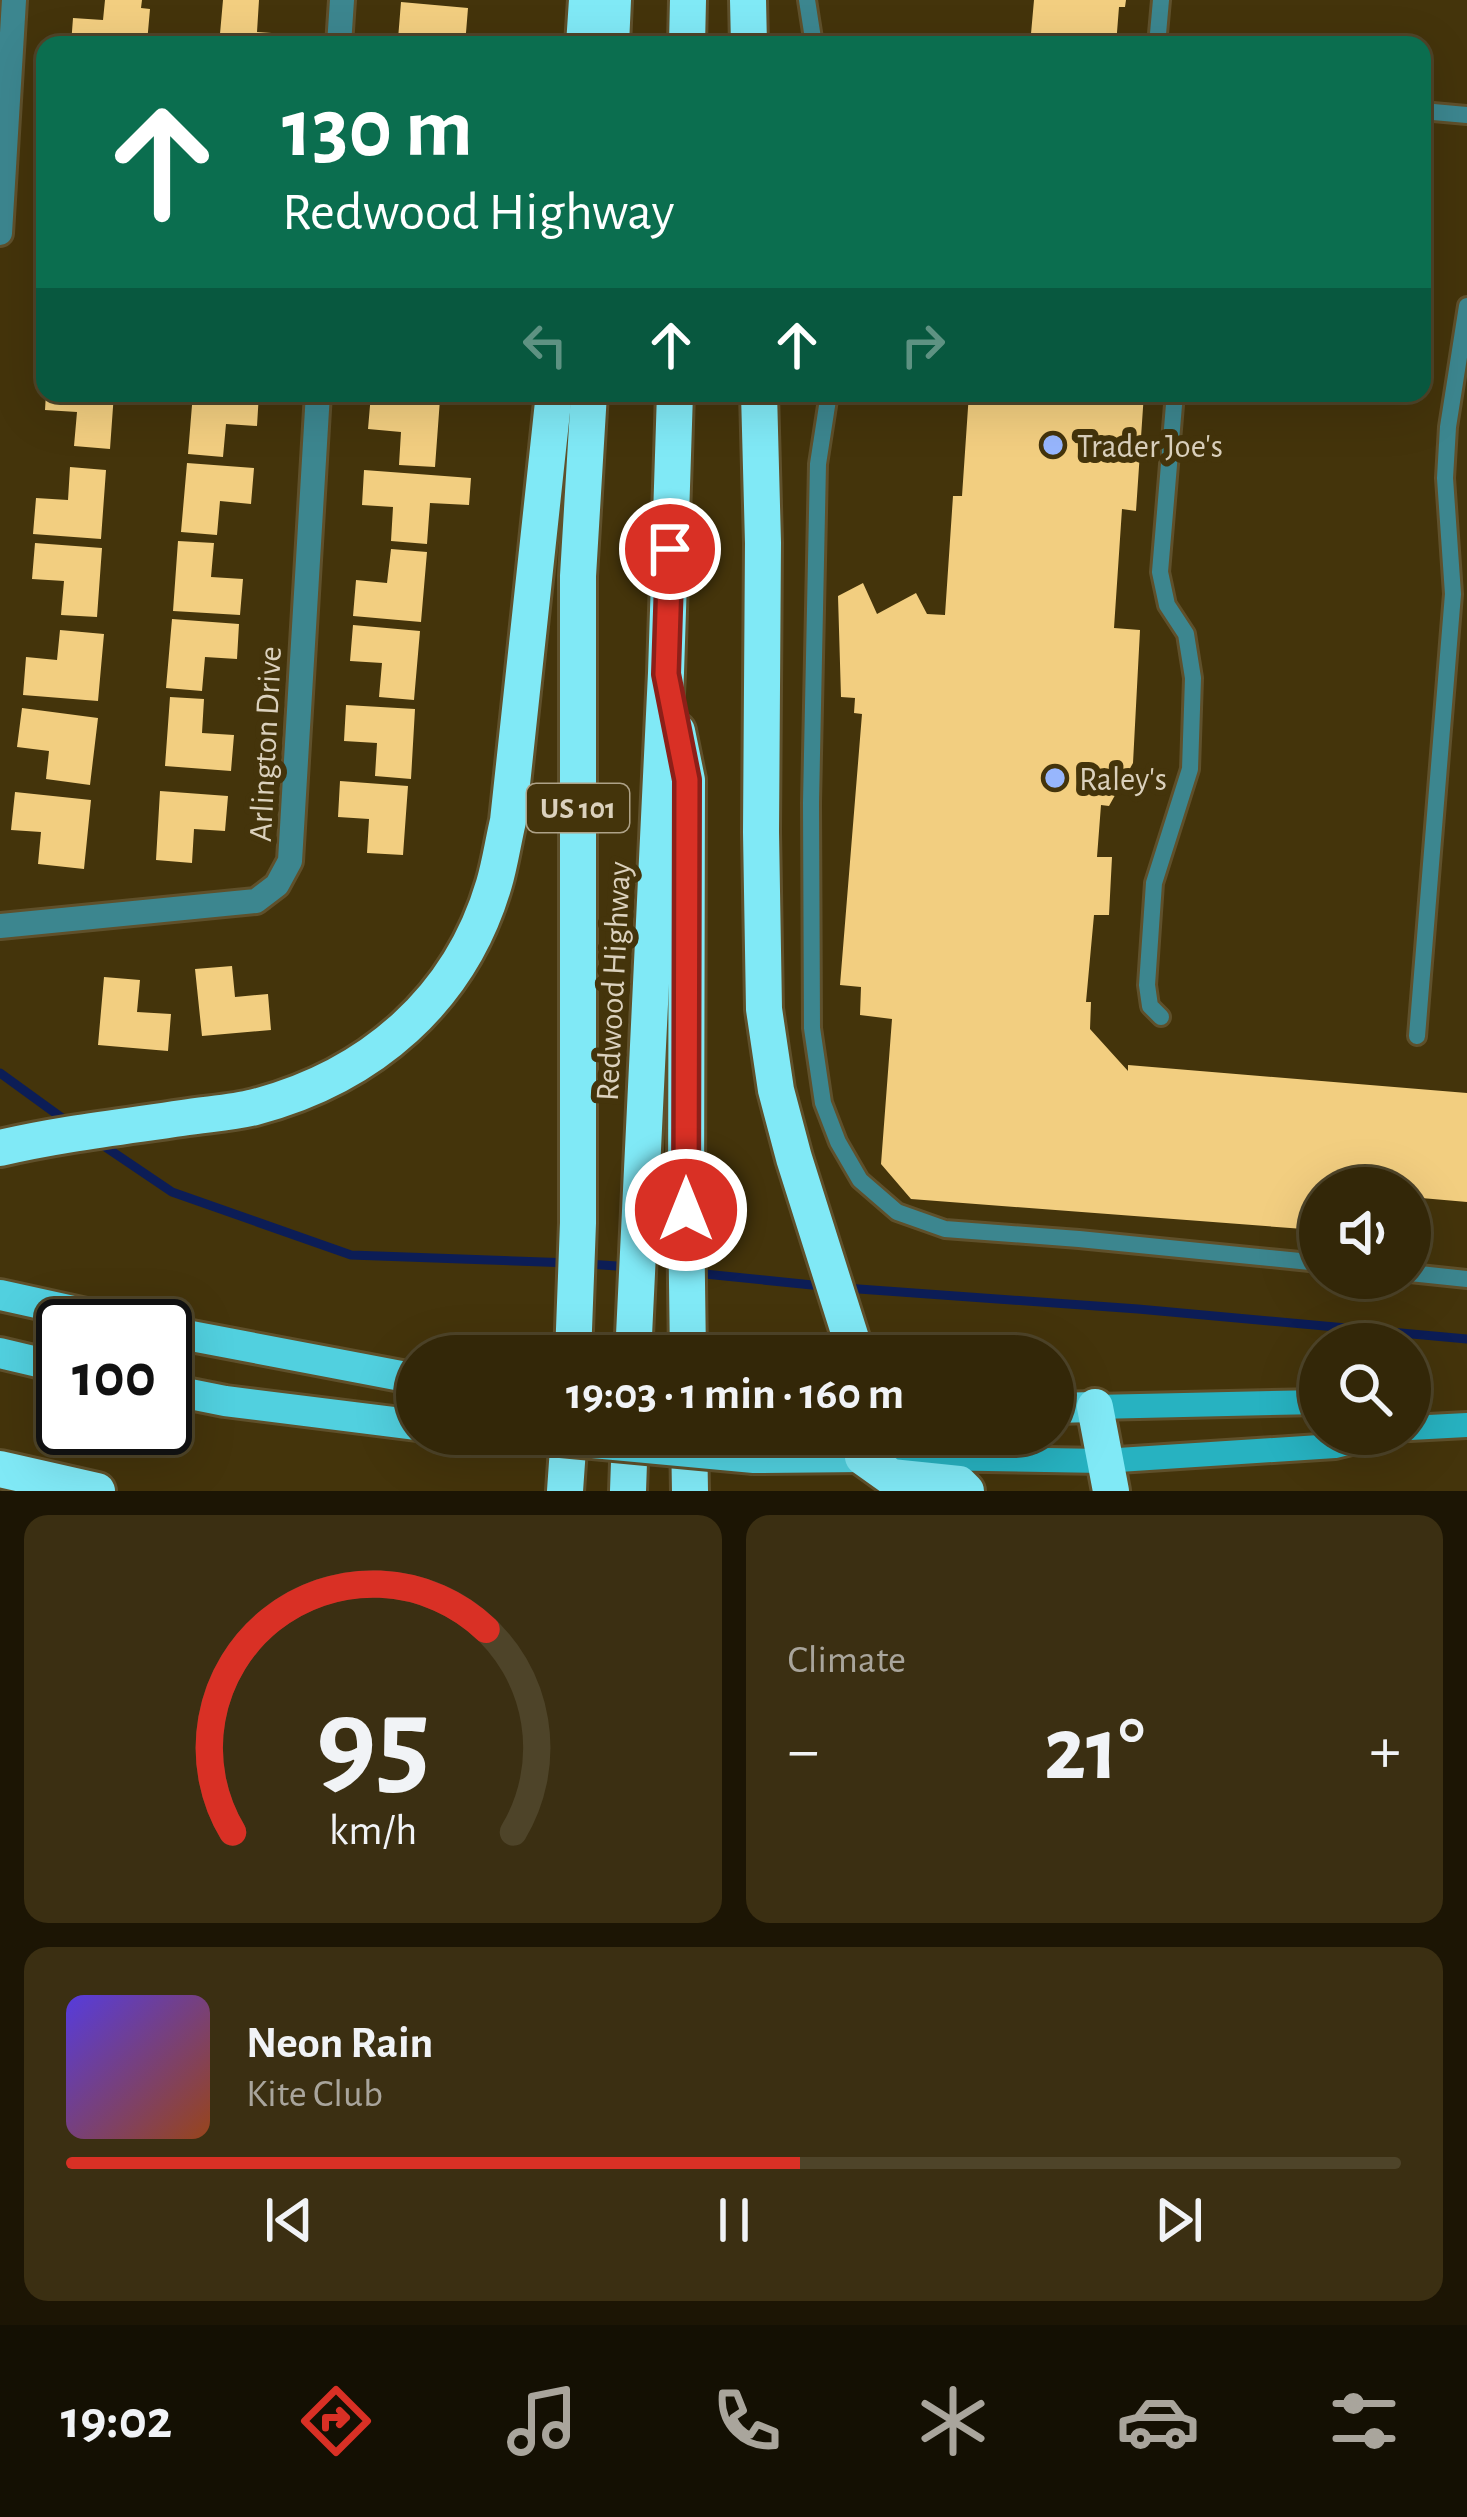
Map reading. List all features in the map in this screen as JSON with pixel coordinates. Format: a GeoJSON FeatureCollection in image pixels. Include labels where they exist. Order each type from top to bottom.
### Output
{"type":"FeatureCollection","features":[{"type":"Feature","properties":{"kind":"highway"},"geometry":{"type":"LineString","coordinates":[[585,36],[587,0]]}},
{"type":"Feature","properties":{"kind":"highway"},"geometry":{"type":"LineString","coordinates":[[612,36],[614,0]]}},
{"type":"Feature","properties":{"kind":"highway"},"geometry":{"type":"LineString","coordinates":[[687,36],[688,0]]}},
{"type":"Feature","properties":{"kind":"highway"},"geometry":{"type":"LineString","coordinates":[[748,0],[749,36]]}},
{"type":"Feature","properties":{"kind":"highway"},"geometry":{"type":"LineString","coordinates":[[0,1148],[253,1107],[330,1081],[402,1033],[430,1003],[465,954],[487,903],[508,821],[553,402]]}},
{"type":"Feature","properties":{"kind":"highway","name":"Redwood Highway"},"geometry":{"type":"LineString","coordinates":[[575,1335],[578,576],[589,402]]}},
{"type":"Feature","properties":{"kind":"highway","name":"Redwood Highway"},"geometry":{"type":"LineString","coordinates":[[634,1335],[675,402]]}},
{"type":"Feature","properties":{"kind":"highway"},"geometry":{"type":"LineString","coordinates":[[759,402],[764,543],[764,1009],[776,1090],[850,1335]]}},
{"type":"Feature","properties":{"kind":"highway"},"geometry":{"type":"LineString","coordinates":[[666,674],[687,780],[688,1335]]}},
{"type":"Feature","properties":{"kind":"highway"},"geometry":{"type":"LineString","coordinates":[[1095,1408],[1107,1476]]}},
{"type":"Feature","properties":{"kind":"highway"},"geometry":{"type":"LineString","coordinates":[[565,1491],[567,1455]]}},
{"type":"Feature","properties":{"kind":"highway"},"geometry":{"type":"LineString","coordinates":[[628,1491],[629,1455]]}},
{"type":"Feature","properties":{"kind":"highway"},"geometry":{"type":"LineString","coordinates":[[689,1455],[690,1491]]}},
{"type":"Feature","properties":{"kind":"highway"},"geometry":{"type":"LineString","coordinates":[[863,1457],[892,1477],[959,1484],[966,1491]]}},
{"type":"Feature","properties":{"kind":"highway"},"geometry":{"type":"LineString","coordinates":[[0,1469],[97,1491]]}},
{"type":"Feature","properties":{"kind":"main road"},"geometry":{"type":"LineString","coordinates":[[0,1295],[36,1303]]}},
{"type":"Feature","properties":{"kind":"main road"},"geometry":{"type":"LineString","coordinates":[[192,1336],[396,1375]]}},
{"type":"Feature","properties":{"kind":"main road"},"geometry":{"type":"LineString","coordinates":[[0,1353],[36,1362]]}},
{"type":"Feature","properties":{"kind":"main road"},"geometry":{"type":"LineString","coordinates":[[192,1394],[396,1423]]}},
{"type":"Feature","properties":{"kind":"main road"},"geometry":{"type":"LineString","coordinates":[[1074,1408],[1299,1403]]}},
{"type":"Feature","properties":{"kind":"main road"},"geometry":{"type":"LineString","coordinates":[[1431,1425],[1467,1425]]}},
{"type":"Feature","properties":{"kind":"main road"},"geometry":{"type":"LineString","coordinates":[[722,1455],[863,1457],[1107,1476],[1299,1451]]}},
{"type":"Feature","properties":{"kind":"street"},"geometry":{"type":"LineString","coordinates":[[0,233],[14,0]]}},
{"type":"Feature","properties":{"kind":"street"},"geometry":{"type":"LineString","coordinates":[[340,36],[342,0]]}},
{"type":"Feature","properties":{"kind":"street","name":"Arlington Drive"},"geometry":{"type":"LineString","coordinates":[[0,926],[256,901],[277,885],[290,862],[317,402]]}},
{"type":"Feature","properties":{"kind":"lane"},"geometry":{"type":"LineString","coordinates":[[807,0],[813,36]]}},
{"type":"Feature","properties":{"kind":"lane"},"geometry":{"type":"LineString","coordinates":[[1158,36],[1161,0]]}},
{"type":"Feature","properties":{"kind":"lane"},"geometry":{"type":"LineString","coordinates":[[1431,112],[1467,115]]}},
{"type":"Feature","properties":{"kind":"lane"},"geometry":{"type":"LineString","coordinates":[[1417,1036],[1453,593],[1447,444],[1467,306]]}},
{"type":"Feature","properties":{"kind":"lane"},"geometry":{"type":"LineString","coordinates":[[828,402],[818,464],[812,1028],[824,1103],[838,1142],[860,1180],[897,1212],[945,1228],[1299,1262]]}},
{"type":"Feature","properties":{"kind":"lane"},"geometry":{"type":"LineString","coordinates":[[1161,1017],[1150,1006],[1147,985],[1154,883],[1190,770],[1193,678],[1186,634],[1167,605],[1160,572],[1174,402]]}},
{"type":"Feature","properties":{"kind":"lane"},"geometry":{"type":"LineString","coordinates":[[1431,1275],[1467,1279]]}},
{"type":"Feature","properties":{"kind":"building"},"geometry":{"type":"Polygon","coordinates":[[[105,0],[142,0],[141,8],[150,9],[148,36],[72,36],[73,18],[103,20],[105,0]]]}},
{"type":"Feature","properties":{"kind":"building"},"geometry":{"type":"Polygon","coordinates":[[[223,0],[259,0],[257,32],[286,34],[286,36],[220,36],[223,0]]]}},
{"type":"Feature","properties":{"kind":"building"},"geometry":{"type":"Polygon","coordinates":[[[1034,0],[1126,0],[1125,7],[1119,7],[1117,36],[1031,36],[1034,0]]]}},
{"type":"Feature","properties":{"kind":"building"},"geometry":{"type":"Polygon","coordinates":[[[401,2],[468,8],[466,36],[398,36],[401,2]]]}},
{"type":"Feature","properties":{"kind":"building"},"geometry":{"type":"Polygon","coordinates":[[[45,402],[113,402],[110,449],[74,446],[77,412],[45,410],[45,402]]]}},
{"type":"Feature","properties":{"kind":"building"},"geometry":{"type":"Polygon","coordinates":[[[192,402],[258,402],[257,426],[226,424],[223,457],[188,454],[192,402]]]}},
{"type":"Feature","properties":{"kind":"building"},"geometry":{"type":"Polygon","coordinates":[[[370,402],[440,402],[435,467],[399,465],[401,432],[368,429],[370,402]]]}},
{"type":"Feature","properties":{"kind":"building"},"geometry":{"type":"Polygon","coordinates":[[[968,402],[1143,402],[1136,511],[1122,509],[1114,628],[1140,630],[1133,763],[1109,806],[1101,805],[1097,857],[1112,857],[1109,915],[1094,915],[1086,1002],[1091,1002],[1090,1029],[1128,1071],[1128,1065],[1467,1093],[1467,1202],[1431,1199],[1431,1167],[1299,1167],[1299,1229],[911,1199],[881,1164],[892,1019],[860,1015],[861,987],[840,985],[862,714],[854,713],[855,698],[841,697],[838,596],[863,583],[877,614],[916,593],[927,614],[945,615],[953,496],[962,496],[968,402]]]}},
{"type":"Feature","properties":{"kind":"building"},"geometry":{"type":"Polygon","coordinates":[[[187,463],[254,468],[251,504],[220,501],[217,535],[181,532],[187,463]]]}},
{"type":"Feature","properties":{"kind":"building"},"geometry":{"type":"Polygon","coordinates":[[[70,467],[106,470],[101,539],[33,534],[36,498],[68,500],[70,467]]]}},
{"type":"Feature","properties":{"kind":"building"},"geometry":{"type":"Polygon","coordinates":[[[364,470],[471,478],[469,505],[430,503],[427,544],[391,541],[393,507],[362,505],[364,470]]]}},
{"type":"Feature","properties":{"kind":"building"},"geometry":{"type":"Polygon","coordinates":[[[178,541],[214,543],[211,577],[243,579],[240,615],[173,611],[178,541]]]}},
{"type":"Feature","properties":{"kind":"building"},"geometry":{"type":"Polygon","coordinates":[[[35,543],[102,548],[97,617],[61,615],[64,581],[32,579],[35,543]]]}},
{"type":"Feature","properties":{"kind":"building"},"geometry":{"type":"Polygon","coordinates":[[[391,549],[427,552],[421,622],[353,616],[356,580],[387,583],[391,549]]]}},
{"type":"Feature","properties":{"kind":"building"},"geometry":{"type":"Polygon","coordinates":[[[172,619],[239,624],[237,659],[205,657],[202,691],[166,688],[172,619]]]}},
{"type":"Feature","properties":{"kind":"building"},"geometry":{"type":"Polygon","coordinates":[[[353,625],[420,631],[414,700],[379,697],[382,663],[350,661],[353,625]]]}},
{"type":"Feature","properties":{"kind":"building"},"geometry":{"type":"Polygon","coordinates":[[[60,630],[104,634],[98,701],[23,695],[26,657],[57,660],[60,630]]]}},
{"type":"Feature","properties":{"kind":"building"},"geometry":{"type":"Polygon","coordinates":[[[170,697],[204,699],[202,733],[234,735],[231,771],[165,766],[170,697]]]}},
{"type":"Feature","properties":{"kind":"building"},"geometry":{"type":"Polygon","coordinates":[[[346,705],[415,709],[411,779],[375,776],[377,743],[344,741],[346,705]]]}},
{"type":"Feature","properties":{"kind":"building"},"geometry":{"type":"Polygon","coordinates":[[[22,708],[98,718],[90,785],[46,779],[49,751],[17,747],[22,708]]]}},
{"type":"Feature","properties":{"kind":"building"},"geometry":{"type":"Polygon","coordinates":[[[340,781],[408,786],[403,855],[367,853],[369,819],[338,817],[340,781]]]}},
{"type":"Feature","properties":{"kind":"building"},"geometry":{"type":"Polygon","coordinates":[[[160,791],[228,796],[225,831],[194,829],[192,863],[156,860],[160,791]]]}},
{"type":"Feature","properties":{"kind":"building"},"geometry":{"type":"Polygon","coordinates":[[[15,792],[91,800],[84,869],[38,864],[41,832],[11,830],[15,792]]]}},
{"type":"Feature","properties":{"kind":"building"},"geometry":{"type":"Polygon","coordinates":[[[232,966],[235,997],[268,994],[271,1030],[202,1036],[195,969],[232,966]]]}},
{"type":"Feature","properties":{"kind":"building"},"geometry":{"type":"Polygon","coordinates":[[[104,977],[140,980],[137,1012],[171,1014],[168,1051],[98,1045],[104,977]]]}},
{"type":"Feature","properties":{"kind":"waterway"},"geometry":{"type":"LineString","coordinates":[[0,1073],[69,1123]]}},
{"type":"Feature","properties":{"kind":"waterway"},"geometry":{"type":"LineString","coordinates":[[98,1142],[172,1192],[351,1255],[571,1263]]}},
{"type":"Feature","properties":{"kind":"waterway"},"geometry":{"type":"LineString","coordinates":[[588,1264],[631,1267]]}},
{"type":"Feature","properties":{"kind":"waterway"},"geometry":{"type":"LineString","coordinates":[[695,1273],[822,1286]]}},
{"type":"Feature","properties":{"kind":"waterway"},"geometry":{"type":"LineString","coordinates":[[845,1288],[1467,1339]]}},
{"type":"Feature","properties":{"kind":"place","name":"Trader Joe's"},"geometry":{"type":"Point","coordinates":[1053,445]}},
{"type":"Feature","properties":{"kind":"place","name":"Raley's"},"geometry":{"type":"Point","coordinates":[1055,778]}},
{"type":"Feature","properties":{"kind":"route"},"geometry":{"type":"LineString","coordinates":[[670,549],[666,674],[687,780],[686,1210]]}}]}
